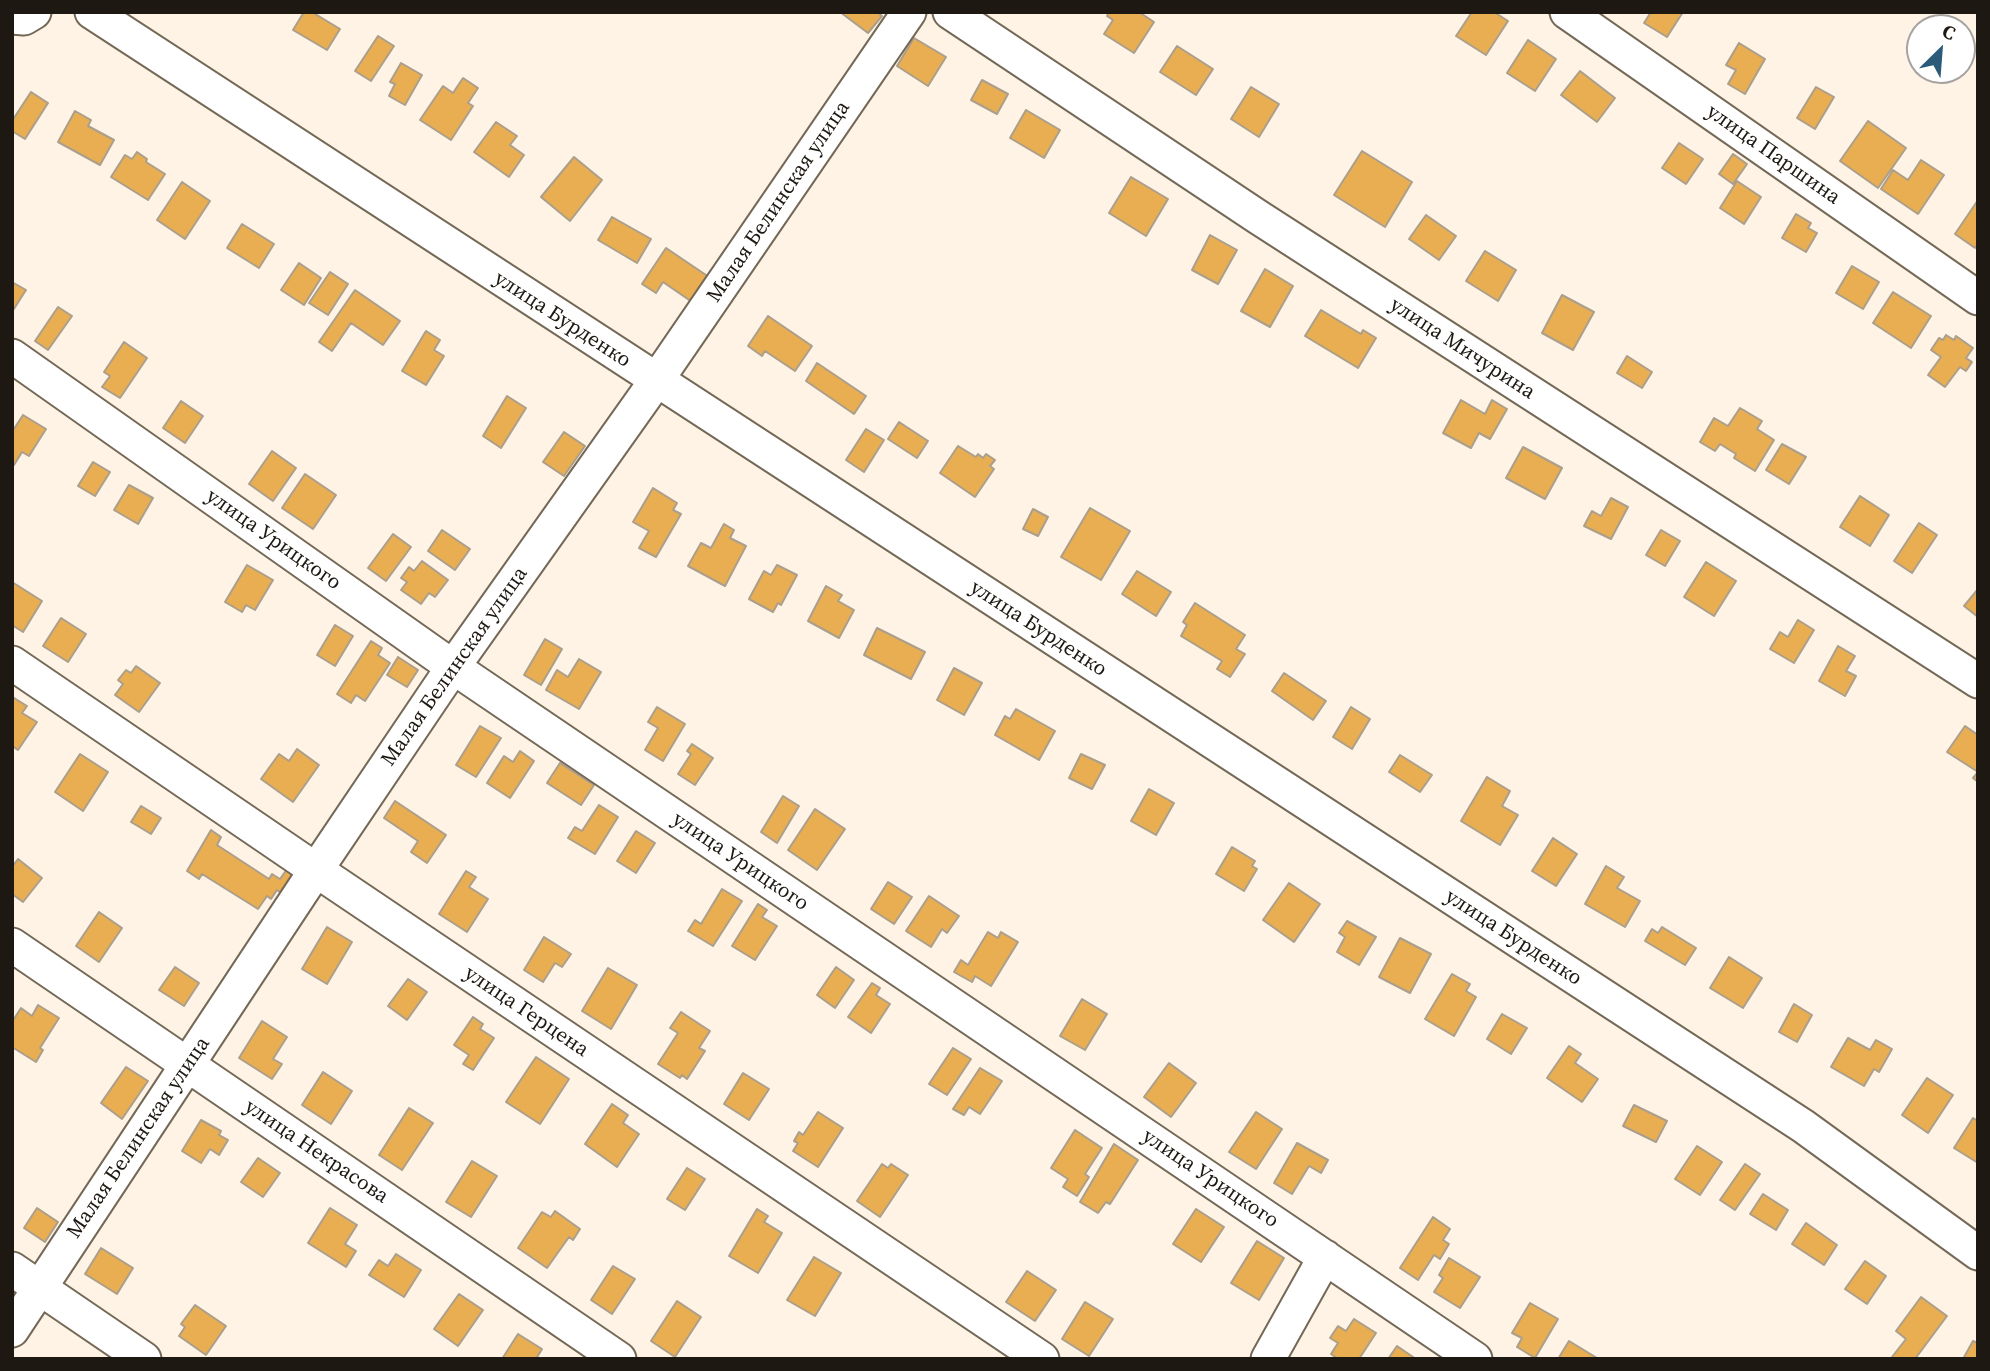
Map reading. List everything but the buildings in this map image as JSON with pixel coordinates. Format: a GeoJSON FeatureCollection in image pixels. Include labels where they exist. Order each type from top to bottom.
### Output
{"type":"FeatureCollection","features":[{"type":"Feature","properties":{"kind":"street"},"geometry":{"type":"LineString","coordinates":[[12,17],[24,18],[34,12]]}},
{"type":"Feature","properties":{"kind":"street","name":"улица Бурденко"},"geometry":{"type":"LineString","coordinates":[[92,12],[1803,1126],[1978,1254]]}},
{"type":"Feature","properties":{"kind":"street","name":"Малая Белинская улица"},"geometry":{"type":"LineString","coordinates":[[12,1330],[453,667],[656,381],[909,12]]}},
{"type":"Feature","properties":{"kind":"street","name":"улица Мичурина"},"geometry":{"type":"LineString","coordinates":[[950,12],[1269,225],[1978,681]]}},
{"type":"Feature","properties":{"kind":"street","name":"улица Паршина"},"geometry":{"type":"LineString","coordinates":[[1567,12],[1978,298]]}},
{"type":"Feature","properties":{"kind":"street","name":"улица Урицкого"},"geometry":{"type":"LineString","coordinates":[[12,356],[453,667],[1475,1359]]}},
{"type":"Feature","properties":{"kind":"street","name":"улица Герцена"},"geometry":{"type":"LineString","coordinates":[[12,663],[1042,1359]]}},
{"type":"Feature","properties":{"kind":"street","name":"улица Некрасова"},"geometry":{"type":"LineString","coordinates":[[12,946],[619,1359]]}},
{"type":"Feature","properties":{"kind":"street"},"geometry":{"type":"LineString","coordinates":[[1268,1359],[1325,1256]]}},
{"type":"Feature","properties":{"kind":"street"},"geometry":{"type":"LineString","coordinates":[[12,1269],[144,1359]]}}]}
